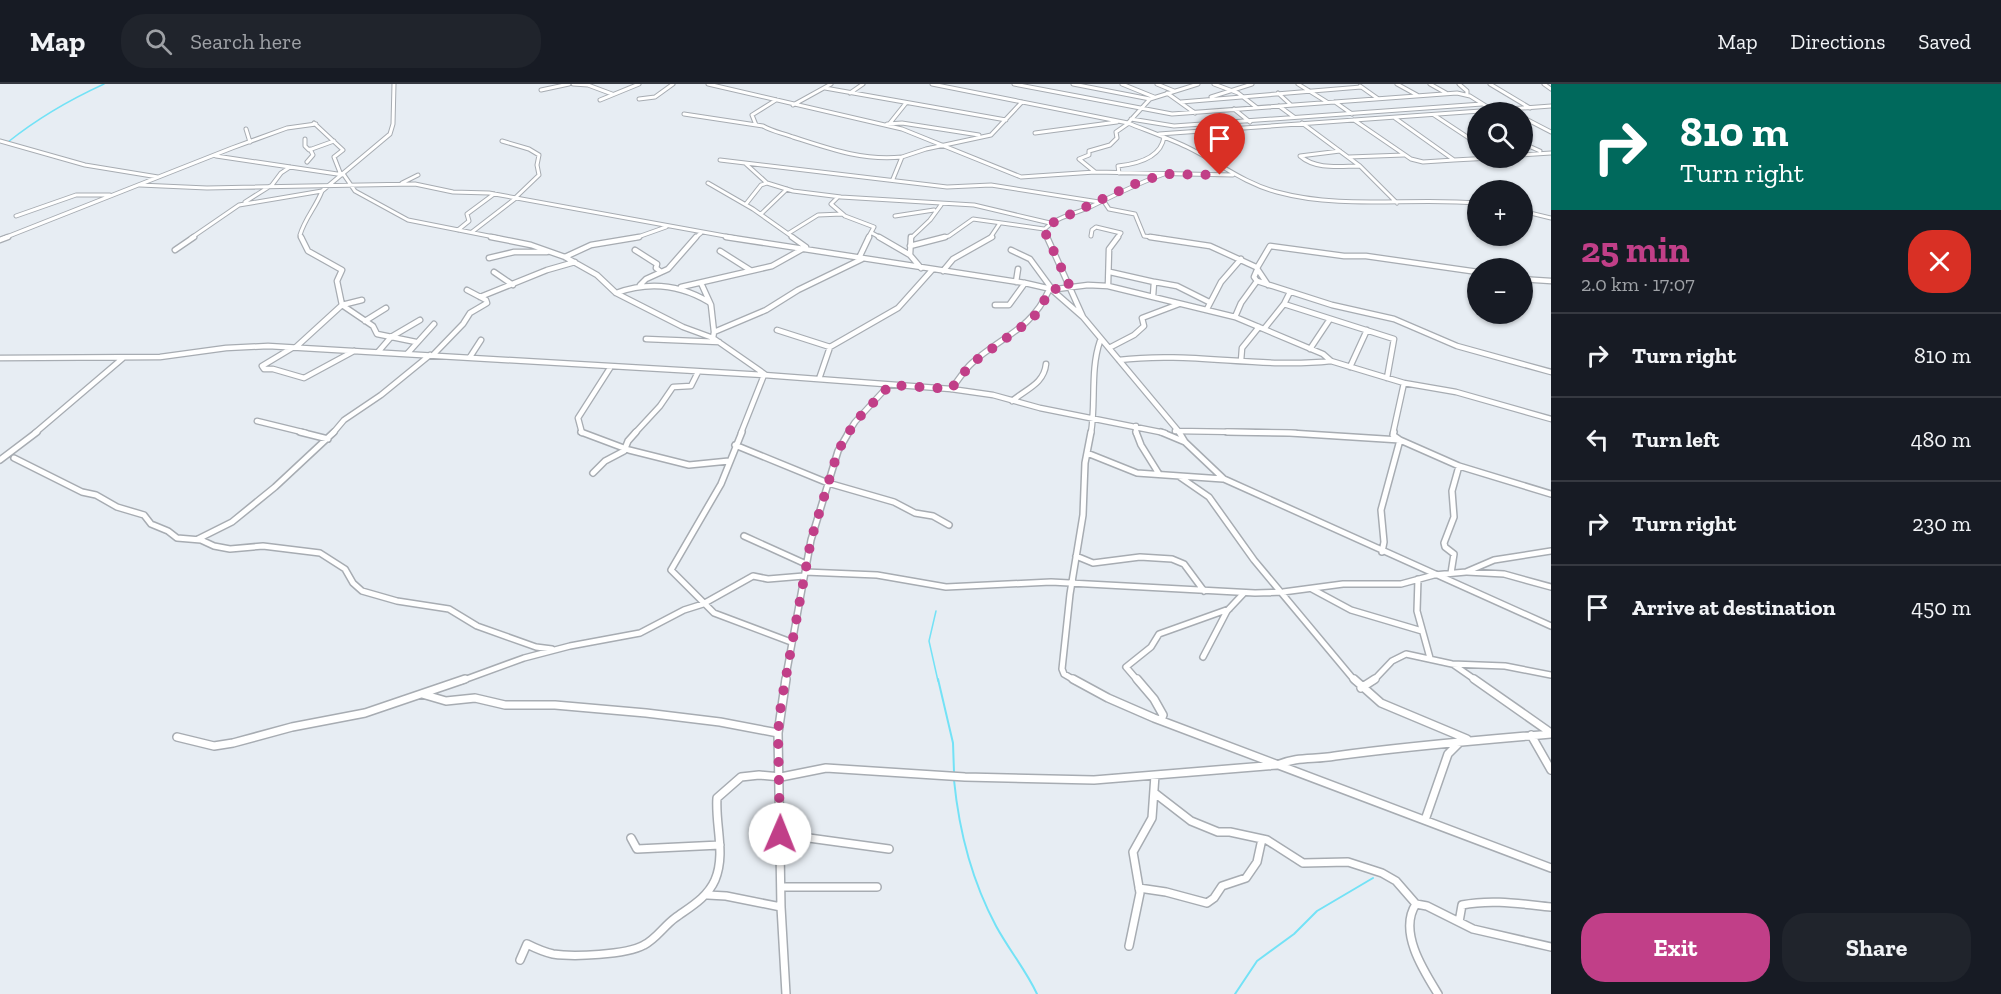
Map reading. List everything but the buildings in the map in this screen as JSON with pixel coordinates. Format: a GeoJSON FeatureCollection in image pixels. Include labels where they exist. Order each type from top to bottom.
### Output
{"type":"FeatureCollection","features":[{"type":"Feature","properties":{"kind":"street"},"geometry":{"type":"LineString","coordinates":[[241,204],[322,191],[331,186],[390,134],[394,116],[394,84]]}},
{"type":"Feature","properties":{"kind":"street"},"geometry":{"type":"LineString","coordinates":[[600,100],[639,84]]}},
{"type":"Feature","properties":{"kind":"street"},"geometry":{"type":"LineString","coordinates":[[639,99],[657,96],[674,84]]}},
{"type":"Feature","properties":{"kind":"street"},"geometry":{"type":"LineString","coordinates":[[708,84],[793,105],[888,124],[1021,177],[1095,172],[1233,175]]}},
{"type":"Feature","properties":{"kind":"street"},"geometry":{"type":"LineString","coordinates":[[720,84],[724,88]]}},
{"type":"Feature","properties":{"kind":"street"},"geometry":{"type":"LineString","coordinates":[[793,105],[831,84]]}},
{"type":"Feature","properties":{"kind":"street"},"geometry":{"type":"LineString","coordinates":[[850,93],[863,84]]}},
{"type":"Feature","properties":{"kind":"street"},"geometry":{"type":"LineString","coordinates":[[932,84],[1122,122]]}},
{"type":"Feature","properties":{"kind":"street"},"geometry":{"type":"LineString","coordinates":[[1014,84],[1140,109],[1179,114],[1447,94],[1467,94],[1480,102]]}},
{"type":"Feature","properties":{"kind":"street"},"geometry":{"type":"LineString","coordinates":[[1073,84],[1152,98]]}},
{"type":"Feature","properties":{"kind":"street"},"geometry":{"type":"LineString","coordinates":[[1122,84],[1152,98]]}},
{"type":"Feature","properties":{"kind":"street"},"geometry":{"type":"LineString","coordinates":[[1157,84],[1174,91]]}},
{"type":"Feature","properties":{"kind":"street"},"geometry":{"type":"LineString","coordinates":[[1095,172],[1079,159],[1089,155],[1089,151],[1112,144],[1117,138],[1116,132],[1152,98],[1195,84]]}},
{"type":"Feature","properties":{"kind":"street"},"geometry":{"type":"LineString","coordinates":[[1214,84],[1231,90],[1256,107]]}},
{"type":"Feature","properties":{"kind":"street"},"geometry":{"type":"LineString","coordinates":[[1207,99],[1252,84]]}},
{"type":"Feature","properties":{"kind":"street"},"geometry":{"type":"LineString","coordinates":[[1298,84],[1328,102]]}},
{"type":"Feature","properties":{"kind":"street"},"geometry":{"type":"LineString","coordinates":[[1397,84],[1418,96]]}},
{"type":"Feature","properties":{"kind":"street"},"geometry":{"type":"LineString","coordinates":[[1430,84],[1447,94]]}},
{"type":"Feature","properties":{"kind":"street"},"geometry":{"type":"LineString","coordinates":[[1459,84],[1467,91],[1467,94]]}},
{"type":"Feature","properties":{"kind":"street"},"geometry":{"type":"LineString","coordinates":[[1490,84],[1520,102]]}},
{"type":"Feature","properties":{"kind":"street"},"geometry":{"type":"LineString","coordinates":[[1544,84],[1551,89]]}},
{"type":"Feature","properties":{"kind":"street"},"geometry":{"type":"LineString","coordinates":[[541,90],[588,85],[612,94]]}},
{"type":"Feature","properties":{"kind":"street"},"geometry":{"type":"LineString","coordinates":[[1182,102],[1359,85],[1379,98]]}},
{"type":"Feature","properties":{"kind":"street"},"geometry":{"type":"LineString","coordinates":[[825,88],[1006,120]]}},
{"type":"Feature","properties":{"kind":"street"},"geometry":{"type":"LineString","coordinates":[[1167,93],[1195,113]]}},
{"type":"Feature","properties":{"kind":"street"},"geometry":{"type":"LineString","coordinates":[[1278,93],[1291,105]]}},
{"type":"Feature","properties":{"kind":"street"},"geometry":{"type":"LineString","coordinates":[[756,125],[756,120],[752,115],[776,100]]}},
{"type":"Feature","properties":{"kind":"street"},"geometry":{"type":"LineString","coordinates":[[684,114],[756,125],[847,155],[883,159],[902,157],[942,145],[992,135],[1022,102]]}},
{"type":"Feature","properties":{"kind":"street"},"geometry":{"type":"LineString","coordinates":[[1335,102],[1360,120]]}},
{"type":"Feature","properties":{"kind":"street"},"geometry":{"type":"LineString","coordinates":[[888,124],[906,103]]}},
{"type":"Feature","properties":{"kind":"street"},"geometry":{"type":"LineString","coordinates":[[1035,133],[1122,122],[1171,126],[1192,125],[1467,105]]}},
{"type":"Feature","properties":{"kind":"street"},"geometry":{"type":"LineString","coordinates":[[1279,106],[1349,157],[1397,203]]}},
{"type":"Feature","properties":{"kind":"street"},"geometry":{"type":"LineString","coordinates":[[1533,108],[1551,106]]}},
{"type":"Feature","properties":{"kind":"street"},"geometry":{"type":"LineString","coordinates":[[1418,108],[1434,115],[1467,137]]}},
{"type":"Feature","properties":{"kind":"street"},"geometry":{"type":"LineString","coordinates":[[1234,109],[1256,127]]}},
{"type":"Feature","properties":{"kind":"street"},"geometry":{"type":"LineString","coordinates":[[1392,110],[1395,118],[1454,160]]}},
{"type":"Feature","properties":{"kind":"street"},"geometry":{"type":"LineString","coordinates":[[1157,134],[1467,112]]}},
{"type":"Feature","properties":{"kind":"street"},"geometry":{"type":"LineString","coordinates":[[1179,114],[1199,131]]}},
{"type":"Feature","properties":{"kind":"street"},"geometry":{"type":"LineString","coordinates":[[1354,120],[1405,156]]}},
{"type":"Feature","properties":{"kind":"street"},"geometry":{"type":"LineString","coordinates":[[1129,122],[1189,148],[1233,175],[1276,192],[1354,203],[1467,202]]}},
{"type":"Feature","properties":{"kind":"street"},"geometry":{"type":"LineString","coordinates":[[0,240],[287,128],[314,123],[343,150],[334,157],[342,175],[355,191],[402,218],[472,232],[550,251],[565,257],[597,275],[616,292],[683,327],[714,335],[720,342],[766,375]]}},
{"type":"Feature","properties":{"kind":"street"},"geometry":{"type":"LineString","coordinates":[[888,124],[910,123],[970,134],[992,135]]}},
{"type":"Feature","properties":{"kind":"street"},"geometry":{"type":"LineString","coordinates":[[1533,123],[1551,132]]}},
{"type":"Feature","properties":{"kind":"street"},"geometry":{"type":"LineString","coordinates":[[246,129],[250,142]]}},
{"type":"Feature","properties":{"kind":"street"},"geometry":{"type":"LineString","coordinates":[[1119,173],[1118,166],[1151,157],[1162,148],[1164,137]]}},
{"type":"Feature","properties":{"kind":"street"},"geometry":{"type":"LineString","coordinates":[[305,139],[305,146],[313,155],[307,162]]}},
{"type":"Feature","properties":{"kind":"street"},"geometry":{"type":"LineString","coordinates":[[0,141],[79,164],[159,177]]}},
{"type":"Feature","properties":{"kind":"street"},"geometry":{"type":"LineString","coordinates":[[310,150],[334,141]]}},
{"type":"Feature","properties":{"kind":"street"},"geometry":{"type":"LineString","coordinates":[[472,232],[515,198],[539,175],[537,165],[539,155],[529,149],[502,141]]}},
{"type":"Feature","properties":{"kind":"street"},"geometry":{"type":"LineString","coordinates":[[1533,148],[1543,153]]}},
{"type":"Feature","properties":{"kind":"street"},"geometry":{"type":"LineString","coordinates":[[1390,154],[1397,150]]}},
{"type":"Feature","properties":{"kind":"street"},"geometry":{"type":"LineString","coordinates":[[1340,151],[1306,153],[1300,156],[1304,161],[1313,164],[1359,166]]}},
{"type":"Feature","properties":{"kind":"street"},"geometry":{"type":"LineString","coordinates":[[1533,151],[1534,154],[1551,153]]}},
{"type":"Feature","properties":{"kind":"street"},"geometry":{"type":"LineString","coordinates":[[1349,157],[1390,154],[1405,156],[1421,162],[1467,159]]}},
{"type":"Feature","properties":{"kind":"street"},"geometry":{"type":"LineString","coordinates":[[216,156],[342,175]]}},
{"type":"Feature","properties":{"kind":"street"},"geometry":{"type":"LineString","coordinates":[[893,179],[902,157]]}},
{"type":"Feature","properties":{"kind":"street"},"geometry":{"type":"LineString","coordinates":[[720,160],[947,187],[991,185],[1101,201],[1108,209],[1135,214],[1143,235],[1146,237],[1210,246],[1241,259],[1257,269],[1268,285]]}},
{"type":"Feature","properties":{"kind":"street"},"geometry":{"type":"LineString","coordinates":[[745,163],[767,183],[787,189],[838,197],[981,206],[1050,223]]}},
{"type":"Feature","properties":{"kind":"street"},"geometry":{"type":"LineString","coordinates":[[175,250],[270,186],[282,172],[290,167]]}},
{"type":"Feature","properties":{"kind":"street"},"geometry":{"type":"LineString","coordinates":[[1044,229],[1050,223],[1132,185],[1164,174]]}},
{"type":"Feature","properties":{"kind":"street"},"geometry":{"type":"LineString","coordinates":[[401,184],[418,175]]}},
{"type":"Feature","properties":{"kind":"street"},"geometry":{"type":"LineString","coordinates":[[681,287],[772,266],[806,245],[746,204],[708,183]]}},
{"type":"Feature","properties":{"kind":"street"},"geometry":{"type":"LineString","coordinates":[[746,204],[761,185],[767,183]]}},
{"type":"Feature","properties":{"kind":"street"},"geometry":{"type":"LineString","coordinates":[[140,185],[207,188],[401,184],[494,194],[701,233],[1052,289],[1108,286],[1235,317],[1310,349],[1331,361],[1350,367],[1404,383],[1456,392],[1551,419]]}},
{"type":"Feature","properties":{"kind":"street"},"geometry":{"type":"LineString","coordinates":[[761,214],[787,189]]}},
{"type":"Feature","properties":{"kind":"street"},"geometry":{"type":"LineString","coordinates":[[322,191],[317,205],[305,219],[300,235],[308,251],[342,270],[336,281],[342,306],[373,326],[377,334],[416,342]]}},
{"type":"Feature","properties":{"kind":"street"},"geometry":{"type":"LineString","coordinates":[[458,230],[469,221],[466,218],[467,214],[494,194]]}},
{"type":"Feature","properties":{"kind":"street"},"geometry":{"type":"LineString","coordinates":[[15,216],[76,195],[115,195]]}},
{"type":"Feature","properties":{"kind":"street"},"geometry":{"type":"LineString","coordinates":[[838,197],[831,204],[842,214]]}},
{"type":"Feature","properties":{"kind":"street"},"geometry":{"type":"LineString","coordinates":[[910,255],[909,246],[912,234],[930,220],[934,210],[940,205]]}},
{"type":"Feature","properties":{"kind":"street"},"geometry":{"type":"LineString","coordinates":[[909,246],[949,236],[977,215],[981,206]]}},
{"type":"Feature","properties":{"kind":"street"},"geometry":{"type":"LineString","coordinates":[[895,216],[934,210]]}},
{"type":"Feature","properties":{"kind":"street"},"geometry":{"type":"LineString","coordinates":[[714,335],[782,302],[798,290],[860,259],[872,233],[873,225],[842,214],[818,215],[789,233]]}},
{"type":"Feature","properties":{"kind":"street"},"geometry":{"type":"LineString","coordinates":[[1533,214],[1551,218]]}},
{"type":"Feature","properties":{"kind":"street"},"geometry":{"type":"LineString","coordinates":[[977,215],[1000,223],[1044,229]]}},
{"type":"Feature","properties":{"kind":"street"},"geometry":{"type":"LineString","coordinates":[[943,272],[953,258],[993,236],[1000,223]]}},
{"type":"Feature","properties":{"kind":"street"},"geometry":{"type":"LineString","coordinates":[[565,257],[591,245],[633,239],[667,227]]}},
{"type":"Feature","properties":{"kind":"street"},"geometry":{"type":"LineString","coordinates":[[1091,236],[1092,230],[1096,227],[1121,233],[1109,249],[1108,286]]}},
{"type":"Feature","properties":{"kind":"street"},"geometry":{"type":"LineString","coordinates":[[1044,229],[1083,317]]}},
{"type":"Feature","properties":{"kind":"street"},"geometry":{"type":"LineString","coordinates":[[640,285],[643,281],[662,272],[682,256],[688,244],[701,233]]}},
{"type":"Feature","properties":{"kind":"street"},"geometry":{"type":"LineString","coordinates":[[872,233],[910,255],[921,268]]}},
{"type":"Feature","properties":{"kind":"street"},"geometry":{"type":"LineString","coordinates":[[1467,270],[1366,256],[1344,256],[1270,246],[1254,277],[1257,282],[1332,305],[1394,319],[1457,346],[1551,372]]}},
{"type":"Feature","properties":{"kind":"street"},"geometry":{"type":"LineString","coordinates":[[635,250],[657,264],[656,268],[662,272]]}},
{"type":"Feature","properties":{"kind":"street"},"geometry":{"type":"LineString","coordinates":[[1011,250],[1030,259],[1052,289],[1083,317],[1185,442],[1224,479],[1551,626]]}},
{"type":"Feature","properties":{"kind":"street"},"geometry":{"type":"LineString","coordinates":[[489,258],[514,252],[550,251]]}},
{"type":"Feature","properties":{"kind":"street"},"geometry":{"type":"LineString","coordinates":[[720,251],[750,270]]}},
{"type":"Feature","properties":{"kind":"street"},"geometry":{"type":"LineString","coordinates":[[1206,309],[1220,282],[1233,265],[1241,259]]}},
{"type":"Feature","properties":{"kind":"street"},"geometry":{"type":"LineString","coordinates":[[480,297],[547,270],[575,262]]}},
{"type":"Feature","properties":{"kind":"street"},"geometry":{"type":"LineString","coordinates":[[1016,282],[1018,269]]}},
{"type":"Feature","properties":{"kind":"street"},"geometry":{"type":"LineString","coordinates":[[819,379],[830,347],[898,308],[932,270]]}},
{"type":"Feature","properties":{"kind":"street"},"geometry":{"type":"LineString","coordinates":[[494,272],[513,285]]}},
{"type":"Feature","properties":{"kind":"street"},"geometry":{"type":"LineString","coordinates":[[1110,272],[1177,286],[1209,302]]}},
{"type":"Feature","properties":{"kind":"street"},"geometry":{"type":"LineString","coordinates":[[1533,280],[1551,281]]}},
{"type":"Feature","properties":{"kind":"street"},"geometry":{"type":"LineString","coordinates":[[1153,296],[1155,282]]}},
{"type":"Feature","properties":{"kind":"street"},"geometry":{"type":"LineString","coordinates":[[1235,317],[1241,303],[1257,282]]}},
{"type":"Feature","properties":{"kind":"street"},"geometry":{"type":"LineString","coordinates":[[701,283],[713,313],[714,335]]}},
{"type":"Feature","properties":{"kind":"street"},"geometry":{"type":"LineString","coordinates":[[616,292],[640,285],[663,284],[681,287],[709,302]]}},
{"type":"Feature","properties":{"kind":"street"},"geometry":{"type":"LineString","coordinates":[[995,305],[1005,307],[1009,305],[1025,284]]}},
{"type":"Feature","properties":{"kind":"street"},"geometry":{"type":"LineString","coordinates":[[951,389],[971,364],[1031,320],[1052,289]]}},
{"type":"Feature","properties":{"kind":"street"},"geometry":{"type":"LineString","coordinates":[[195,540],[232,522],[328,440],[332,432],[345,420],[431,355],[463,324],[470,313],[487,303],[467,290]]}},
{"type":"Feature","properties":{"kind":"street"},"geometry":{"type":"LineString","coordinates":[[1241,361],[1242,348],[1284,304],[1290,292]]}},
{"type":"Feature","properties":{"kind":"street"},"geometry":{"type":"LineString","coordinates":[[355,351],[304,378],[261,368],[295,347],[342,306],[362,300]]}},
{"type":"Feature","properties":{"kind":"street"},"geometry":{"type":"LineString","coordinates":[[1109,348],[1134,335],[1144,326],[1142,318],[1179,304]]}},
{"type":"Feature","properties":{"kind":"street"},"geometry":{"type":"LineString","coordinates":[[1284,304],[1396,340],[1387,378]]}},
{"type":"Feature","properties":{"kind":"street"},"geometry":{"type":"LineString","coordinates":[[365,321],[386,308]]}},
{"type":"Feature","properties":{"kind":"street"},"geometry":{"type":"LineString","coordinates":[[1310,349],[1330,319]]}},
{"type":"Feature","properties":{"kind":"street"},"geometry":{"type":"LineString","coordinates":[[378,352],[392,337],[420,320]]}},
{"type":"Feature","properties":{"kind":"street"},"geometry":{"type":"LineString","coordinates":[[407,354],[434,324]]}},
{"type":"Feature","properties":{"kind":"street"},"geometry":{"type":"LineString","coordinates":[[777,330],[830,347]]}},
{"type":"Feature","properties":{"kind":"street"},"geometry":{"type":"LineString","coordinates":[[1350,367],[1367,330]]}},
{"type":"Feature","properties":{"kind":"street"},"geometry":{"type":"LineString","coordinates":[[646,339],[720,342]]}},
{"type":"Feature","properties":{"kind":"street"},"geometry":{"type":"LineString","coordinates":[[470,357],[481,340]]}},
{"type":"Feature","properties":{"kind":"street"},"geometry":{"type":"LineString","coordinates":[[1100,340],[1096,350],[1094,418],[1084,475],[1083,515],[1067,615],[1063,672],[1112,699],[1161,720],[1551,868]]}},
{"type":"Feature","properties":{"kind":"street"},"geometry":{"type":"LineString","coordinates":[[0,358],[123,358],[197,354],[251,346],[766,375],[951,389],[993,395],[1012,401],[1159,431],[1185,442]]}},
{"type":"Feature","properties":{"kind":"street"},"geometry":{"type":"LineString","coordinates":[[1119,360],[1132,357],[1186,356],[1301,364],[1331,361]]}},
{"type":"Feature","properties":{"kind":"street"},"geometry":{"type":"LineString","coordinates":[[0,459],[43,427],[123,358]]}},
{"type":"Feature","properties":{"kind":"street"},"geometry":{"type":"LineString","coordinates":[[1012,401],[1041,381],[1045,375],[1046,364]]}},
{"type":"Feature","properties":{"kind":"street"},"geometry":{"type":"LineString","coordinates":[[610,368],[577,421],[581,432],[624,449],[689,465],[729,461]]}},
{"type":"Feature","properties":{"kind":"street"},"geometry":{"type":"LineString","coordinates":[[593,472],[624,449],[628,441],[662,404],[671,388],[690,386],[699,372]]}},
{"type":"Feature","properties":{"kind":"street"},"geometry":{"type":"LineString","coordinates":[[766,375],[735,445],[721,484],[671,568],[672,573],[714,613],[792,642]]}},
{"type":"Feature","properties":{"kind":"street"},"geometry":{"type":"LineString","coordinates":[[1404,383],[1394,427],[1394,435],[1400,440],[1459,466],[1551,494]]}},
{"type":"Feature","properties":{"kind":"street"},"geometry":{"type":"LineString","coordinates":[[786,994],[781,907],[781,777],[778,733],[792,642],[806,564],[838,451],[855,422],[890,385]]}},
{"type":"Feature","properties":{"kind":"street"},"geometry":{"type":"LineString","coordinates":[[257,421],[328,440]]}},
{"type":"Feature","properties":{"kind":"street"},"geometry":{"type":"LineString","coordinates":[[1136,426],[1137,440],[1154,462],[1159,474]]}},
{"type":"Feature","properties":{"kind":"street"},"geometry":{"type":"LineString","coordinates":[[1159,431],[1290,433],[1400,440]]}},
{"type":"Feature","properties":{"kind":"street"},"geometry":{"type":"LineString","coordinates":[[1382,552],[1384,542],[1381,510],[1400,440]]}},
{"type":"Feature","properties":{"kind":"street"},"geometry":{"type":"LineString","coordinates":[[735,445],[828,483],[894,502],[915,513],[933,516],[949,525]]}},
{"type":"Feature","properties":{"kind":"street"},"geometry":{"type":"LineString","coordinates":[[1087,453],[1132,472],[1224,479]]}},
{"type":"Feature","properties":{"kind":"street"},"geometry":{"type":"LineString","coordinates":[[14,458],[82,492],[96,495],[117,507],[144,515],[151,524],[171,533],[175,538],[195,540],[230,549],[263,546],[320,553],[345,569],[354,585],[362,591],[398,601],[449,609],[477,626],[536,647],[554,650]]}},
{"type":"Feature","properties":{"kind":"street"},"geometry":{"type":"LineString","coordinates":[[1451,573],[1454,554],[1444,543],[1454,517],[1452,491],[1459,466]]}},
{"type":"Feature","properties":{"kind":"street"},"geometry":{"type":"LineString","coordinates":[[1180,477],[1209,497],[1254,560],[1361,688],[1381,703],[1464,741]]}},
{"type":"Feature","properties":{"kind":"street"},"geometry":{"type":"LineString","coordinates":[[744,536],[806,564]]}},
{"type":"Feature","properties":{"kind":"street"},"geometry":{"type":"LineString","coordinates":[[1466,572],[1494,560],[1551,551]]}},
{"type":"Feature","properties":{"kind":"street"},"geometry":{"type":"LineString","coordinates":[[1076,556],[1093,563],[1140,557],[1172,559],[1184,564],[1204,591]]}},
{"type":"Feature","properties":{"kind":"street"},"geometry":{"type":"LineString","coordinates":[[177,737],[214,746],[292,727],[365,713],[517,660],[554,650],[640,633],[684,609],[703,604],[753,576],[768,579],[804,574],[877,575],[946,587],[1020,582],[1072,583],[1244,593],[1283,592],[1342,584],[1401,584],[1434,575],[1466,572],[1504,574],[1550,584]]}},
{"type":"Feature","properties":{"kind":"street"},"geometry":{"type":"LineString","coordinates":[[1418,579],[1417,611],[1430,658]]}},
{"type":"Feature","properties":{"kind":"street"},"geometry":{"type":"LineString","coordinates":[[1312,589],[1355,611],[1422,631]]}},
{"type":"Feature","properties":{"kind":"street"},"geometry":{"type":"LineString","coordinates":[[1203,657],[1229,609],[1244,593]]}},
{"type":"Feature","properties":{"kind":"street"},"geometry":{"type":"LineString","coordinates":[[1161,720],[1163,715],[1157,704],[1126,667],[1151,647],[1159,634],[1229,609]]}},
{"type":"Feature","properties":{"kind":"street"},"geometry":{"type":"LineString","coordinates":[[1361,688],[1373,681],[1392,661],[1406,654],[1452,664],[1505,666],[1551,675]]}},
{"type":"Feature","properties":{"kind":"street"},"geometry":{"type":"LineString","coordinates":[[1452,664],[1474,677],[1518,712],[1551,734]]}},
{"type":"Feature","properties":{"kind":"street"},"geometry":{"type":"LineString","coordinates":[[422,694],[446,701],[475,698],[505,705],[555,705],[646,713],[720,722],[778,733]]}},
{"type":"Feature","properties":{"kind":"street"},"geometry":{"type":"LineString","coordinates":[[520,960],[527,945],[558,954],[615,951],[640,946],[669,921],[708,895],[718,870],[720,845],[716,805],[719,794],[741,777],[759,775],[781,777],[832,768],[964,777],[1076,780],[1277,765],[1293,758],[1324,758],[1464,741],[1551,734]]}},
{"type":"Feature","properties":{"kind":"street"},"geometry":{"type":"LineString","coordinates":[[1532,735],[1551,770]]}},
{"type":"Feature","properties":{"kind":"street"},"geometry":{"type":"LineString","coordinates":[[1425,820],[1448,754],[1464,741]]}},
{"type":"Feature","properties":{"kind":"street"},"geometry":{"type":"LineString","coordinates":[[1129,946],[1139,888],[1134,870],[1133,852],[1152,818],[1155,775]]}},
{"type":"Feature","properties":{"kind":"street"},"geometry":{"type":"LineString","coordinates":[[1155,794],[1198,825],[1220,832],[1262,839],[1303,863],[1348,862],[1382,873],[1396,881],[1416,904],[1427,906],[1489,934],[1534,941],[1551,947]]}},
{"type":"Feature","properties":{"kind":"street"},"geometry":{"type":"LineString","coordinates":[[780,834],[889,849]]}},
{"type":"Feature","properties":{"kind":"street"},"geometry":{"type":"LineString","coordinates":[[631,838],[638,849],[720,845]]}},
{"type":"Feature","properties":{"kind":"street"},"geometry":{"type":"LineString","coordinates":[[1139,888],[1166,892],[1204,904],[1210,902],[1222,886],[1241,881],[1253,870],[1262,839]]}},
{"type":"Feature","properties":{"kind":"street"},"geometry":{"type":"LineString","coordinates":[[781,887],[877,887]]}},
{"type":"Feature","properties":{"kind":"street"},"geometry":{"type":"LineString","coordinates":[[708,895],[727,896],[752,903],[781,907]]}},
{"type":"Feature","properties":{"kind":"street"},"geometry":{"type":"LineString","coordinates":[[1459,922],[1462,905],[1475,902],[1551,907]]}},
{"type":"Feature","properties":{"kind":"street"},"geometry":{"type":"LineString","coordinates":[[1416,904],[1411,909],[1408,928],[1428,980],[1438,994]]}},
{"type":"Feature","properties":{"kind":"waterway"},"geometry":{"type":"LineString","coordinates":[[8,142],[54,110],[104,84]]}},
{"type":"Feature","properties":{"kind":"waterway"},"geometry":{"type":"LineString","coordinates":[[936,611],[929,641],[938,681]]}},
{"type":"Feature","properties":{"kind":"waterway"},"geometry":{"type":"LineString","coordinates":[[938,679],[953,743],[954,772]]}},
{"type":"Feature","properties":{"kind":"waterway"},"geometry":{"type":"LineString","coordinates":[[954,780],[959,818],[973,873],[996,926],[1037,994]]}},
{"type":"Feature","properties":{"kind":"waterway"},"geometry":{"type":"LineString","coordinates":[[1235,994],[1257,961],[1294,934],[1317,911],[1373,878]]}},
{"type":"Feature","properties":{"kind":"route"},"geometry":{"type":"LineString","coordinates":[[780,834],[781,777],[778,733],[792,642],[811,540],[819,512],[838,451],[855,422],[890,385],[951,389],[971,364],[1031,320],[1041,308],[1049,290],[1070,287],[1044,230],[1048,225],[1090,207],[1132,185],[1164,174],[1220,175]]}}]}
